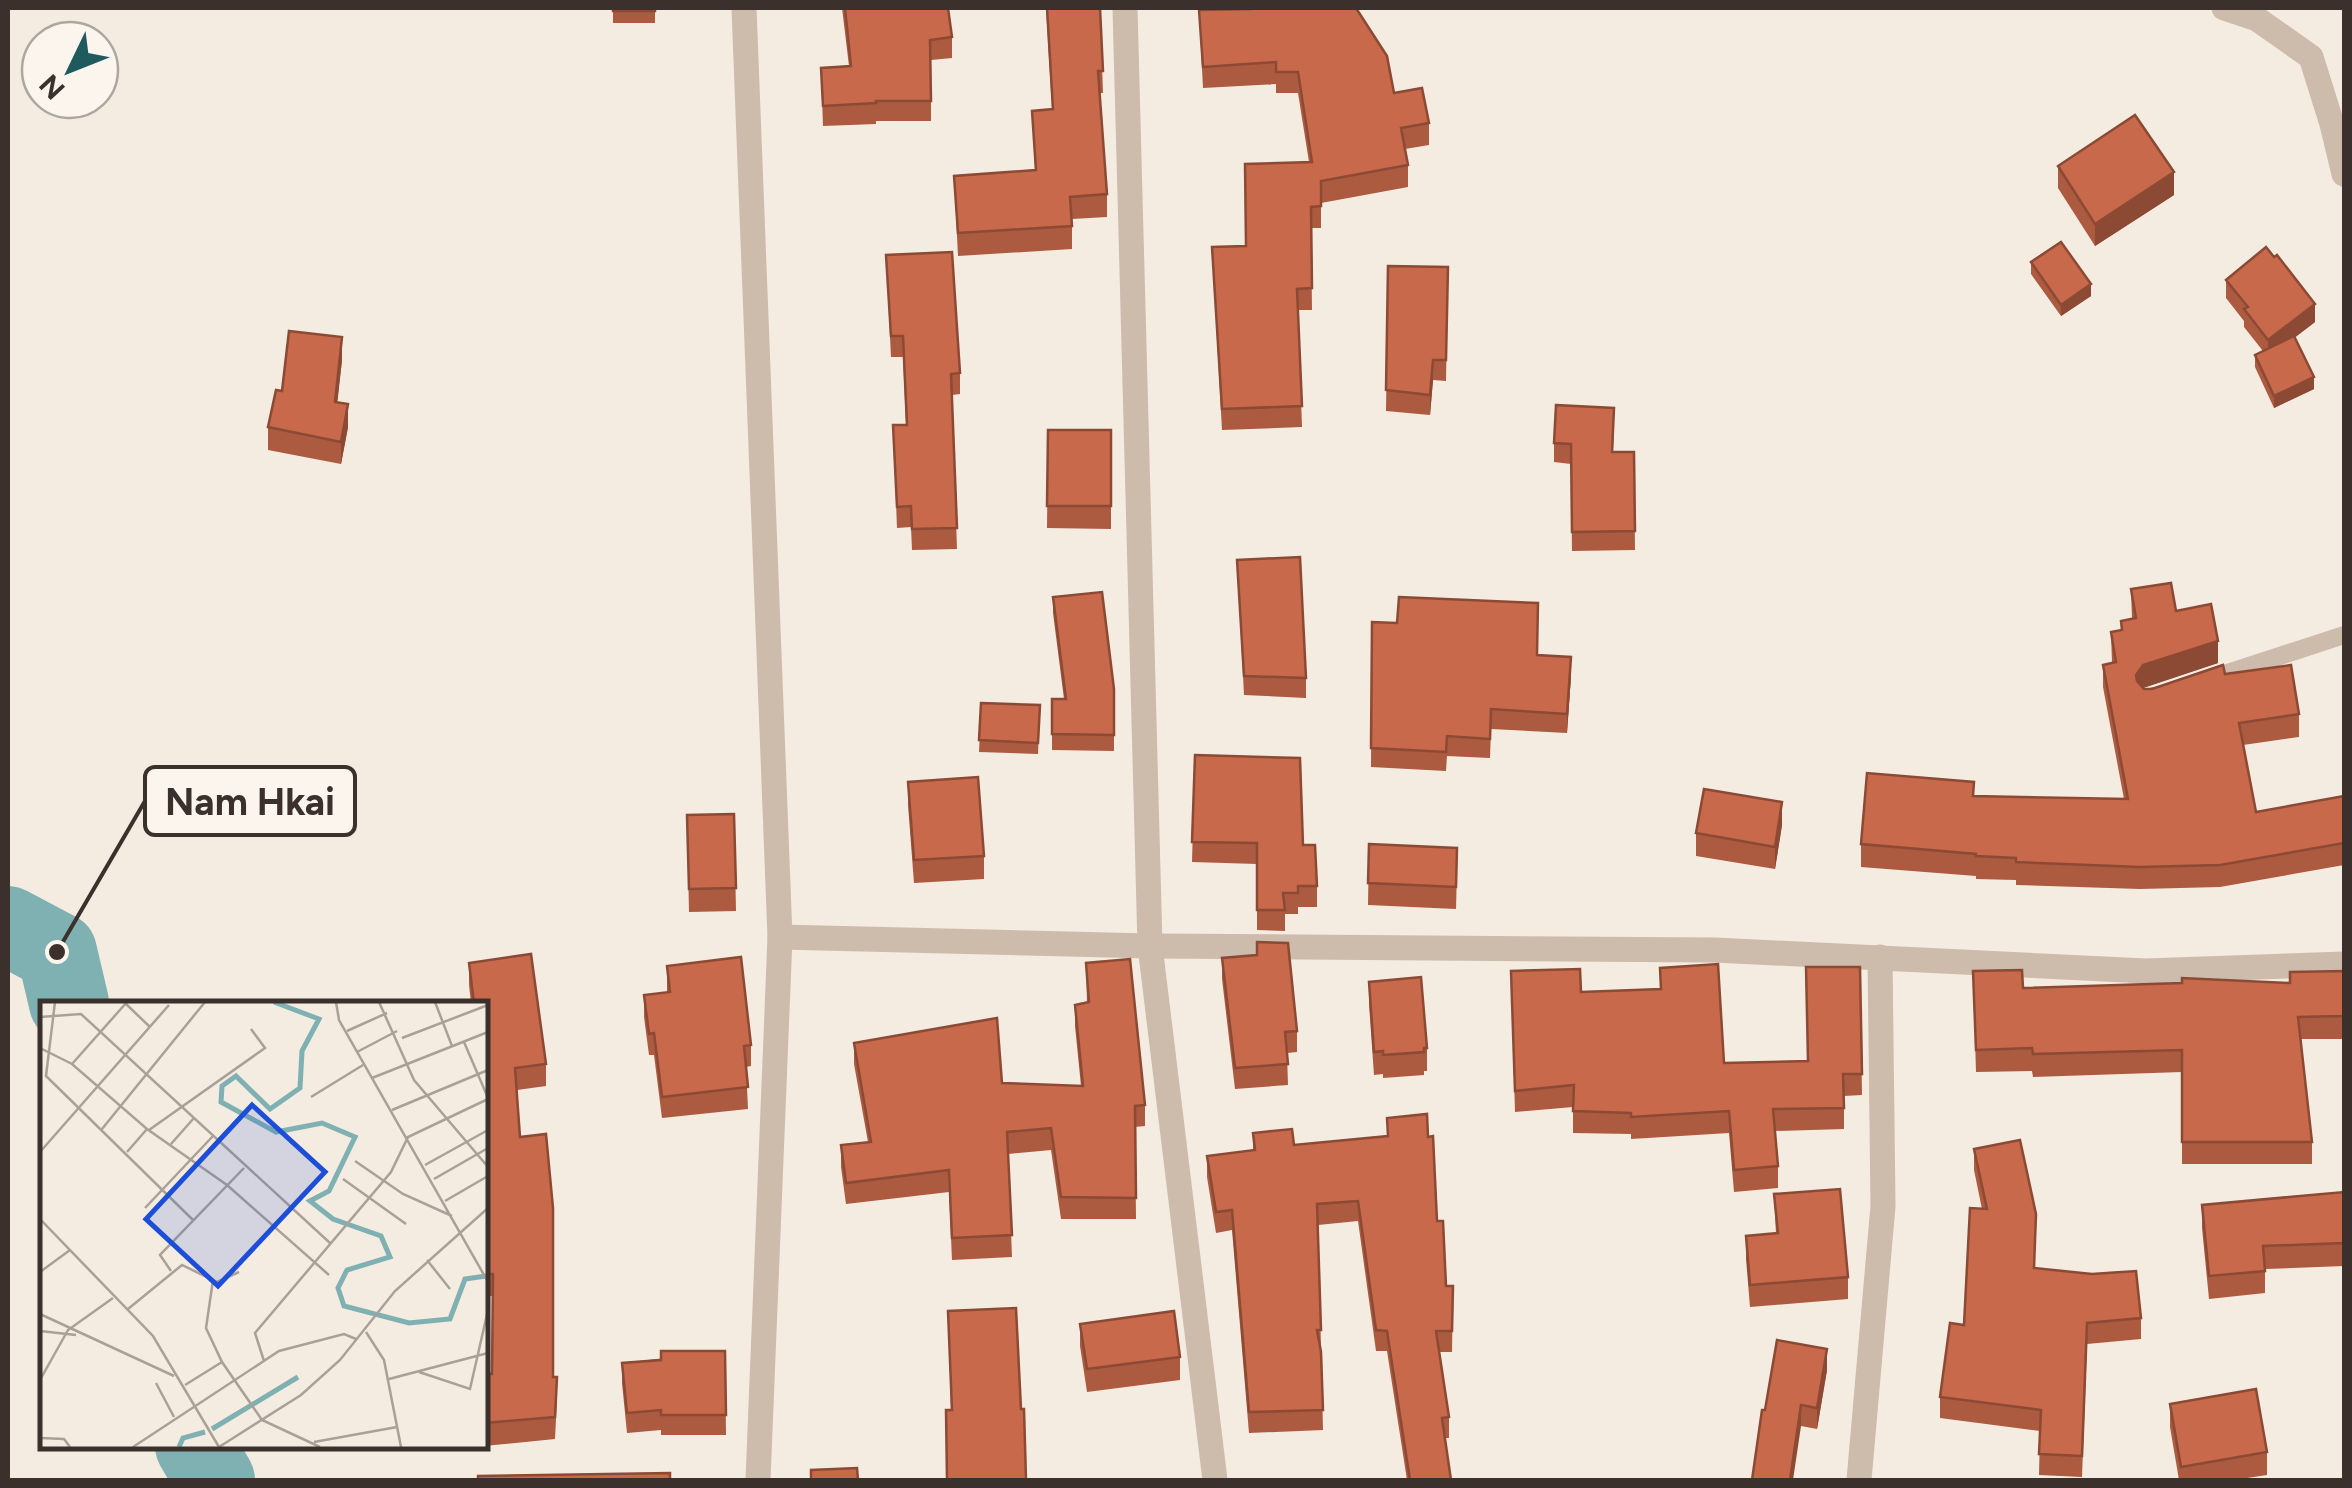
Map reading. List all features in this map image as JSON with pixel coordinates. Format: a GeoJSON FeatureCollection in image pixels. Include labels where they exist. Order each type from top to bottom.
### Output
{"type":"FeatureCollection","features":[{"type":"Feature","properties":{"kind":"street"},"geometry":{"type":"LineString","coordinates":[[744,8],[780,937],[758,1480]]}},
{"type":"Feature","properties":{"kind":"street"},"geometry":{"type":"LineString","coordinates":[[1125,8],[1150,946],[1215,1480]]}},
{"type":"Feature","properties":{"kind":"street"},"geometry":{"type":"LineString","coordinates":[[2224,8],[2258,19],[2311,58],[2338,120],[2344,174]]}},
{"type":"Feature","properties":{"kind":"street"},"geometry":{"type":"LineString","coordinates":[[780,937],[1150,946],[1715,950],[2146,971],[2344,964]]}},
{"type":"Feature","properties":{"kind":"street"},"geometry":{"type":"LineString","coordinates":[[1860,1480],[1883,1206],[1880,957]]}},
{"type":"Feature","properties":{"kind":"lane"},"geometry":{"type":"LineString","coordinates":[[2184,687],[2344,635]]}},
{"type":"Feature","properties":{"kind":"building"},"geometry":{"type":"Polygon","coordinates":[[[655,8],[655,11],[613,11],[655,8]]]}},
{"type":"Feature","properties":{"kind":"building"},"geometry":{"type":"Polygon","coordinates":[[[845,8],[948,8],[952,37],[930,40],[931,101],[823,106],[821,68],[851,66],[845,8]]]}},
{"type":"Feature","properties":{"kind":"building"},"geometry":{"type":"Polygon","coordinates":[[[1047,8],[1100,8],[1103,71],[1098,71],[1107,194],[1070,197],[1072,226],[958,233],[954,176],[1036,170],[1032,111],[1053,109],[1047,8]]]}},
{"type":"Feature","properties":{"kind":"building"},"geometry":{"type":"Polygon","coordinates":[[[1356,8],[1387,56],[1394,93],[1422,88],[1429,123],[1401,128],[1408,165],[1321,181],[1321,206],[1311,207],[1312,288],[1297,289],[1302,406],[1222,409],[1212,247],[1246,246],[1245,164],[1312,162],[1298,72],[1276,72],[1276,62],[1203,67],[1199,10],[1356,8]]]}},
{"type":"Feature","properties":{"kind":"building"},"geometry":{"type":"Polygon","coordinates":[[[2135,115],[2174,172],[2095,224],[2058,166],[2135,115]]]}},
{"type":"Feature","properties":{"kind":"building"},"geometry":{"type":"Polygon","coordinates":[[[2061,242],[2091,284],[2061,305],[2031,262],[2061,242]]]}},
{"type":"Feature","properties":{"kind":"building"},"geometry":{"type":"Polygon","coordinates":[[[2266,247],[2274,257],[2277,255],[2315,304],[2268,340],[2226,280],[2266,247]]]}},
{"type":"Feature","properties":{"kind":"building"},"geometry":{"type":"Polygon","coordinates":[[[952,252],[960,373],[951,374],[957,528],[912,529],[911,506],[897,507],[893,425],[907,425],[903,336],[891,336],[886,255],[952,252]]]}},
{"type":"Feature","properties":{"kind":"building"},"geometry":{"type":"Polygon","coordinates":[[[1388,266],[1448,267],[1446,360],[1433,360],[1430,395],[1386,390],[1388,266]]]}},
{"type":"Feature","properties":{"kind":"building"},"geometry":{"type":"Polygon","coordinates":[[[289,331],[342,337],[335,402],[348,404],[341,442],[268,427],[276,390],[282,391],[289,331]]]}},
{"type":"Feature","properties":{"kind":"building"},"geometry":{"type":"Polygon","coordinates":[[[2294,336],[2314,377],[2274,396],[2255,355],[2294,336]]]}},
{"type":"Feature","properties":{"kind":"building"},"geometry":{"type":"Polygon","coordinates":[[[1556,405],[1614,408],[1612,452],[1634,452],[1635,531],[1572,532],[1571,444],[1554,443],[1556,405]]]}},
{"type":"Feature","properties":{"kind":"building"},"geometry":{"type":"Polygon","coordinates":[[[1048,430],[1111,430],[1111,506],[1047,506],[1048,430]]]}},
{"type":"Feature","properties":{"kind":"building"},"geometry":{"type":"Polygon","coordinates":[[[1300,557],[1306,678],[1244,676],[1237,560],[1300,557]]]}},
{"type":"Feature","properties":{"kind":"building"},"geometry":{"type":"Polygon","coordinates":[[[2171,583],[2176,611],[2211,604],[2218,641],[2143,665],[2136,675],[2137,681],[2144,689],[2152,689],[2223,665],[2225,674],[2291,665],[2299,714],[2239,723],[2256,812],[2344,796],[2344,843],[2220,865],[2140,867],[2016,862],[2016,858],[1861,844],[1867,773],[1974,782],[1973,796],[2128,799],[2103,665],[2116,662],[2111,632],[2122,630],[2121,621],[2136,618],[2131,589],[2171,583]]]}},
{"type":"Feature","properties":{"kind":"building"},"geometry":{"type":"Polygon","coordinates":[[[1102,592],[1114,689],[1114,735],[1052,734],[1052,699],[1066,699],[1053,597],[1102,592]]]}},
{"type":"Feature","properties":{"kind":"building"},"geometry":{"type":"Polygon","coordinates":[[[1399,597],[1538,603],[1537,655],[1571,657],[1567,714],[1491,709],[1490,739],[1447,736],[1446,752],[1371,748],[1372,622],[1397,623],[1399,597]]]}},
{"type":"Feature","properties":{"kind":"building"},"geometry":{"type":"Polygon","coordinates":[[[981,703],[1040,705],[1038,743],[979,740],[981,703]]]}},
{"type":"Feature","properties":{"kind":"building"},"geometry":{"type":"Polygon","coordinates":[[[1195,755],[1300,758],[1303,845],[1315,845],[1317,886],[1298,886],[1298,893],[1283,893],[1285,910],[1257,910],[1257,843],[1192,842],[1195,755]]]}},
{"type":"Feature","properties":{"kind":"building"},"geometry":{"type":"Polygon","coordinates":[[[978,777],[984,856],[914,860],[908,782],[978,777]]]}},
{"type":"Feature","properties":{"kind":"building"},"geometry":{"type":"Polygon","coordinates":[[[1704,789],[1782,802],[1775,847],[1696,833],[1704,789]]]}},
{"type":"Feature","properties":{"kind":"building"},"geometry":{"type":"Polygon","coordinates":[[[734,814],[736,888],[689,889],[687,815],[734,814]]]}},
{"type":"Feature","properties":{"kind":"building"},"geometry":{"type":"Polygon","coordinates":[[[1369,844],[1457,848],[1456,887],[1368,883],[1369,844]]]}},
{"type":"Feature","properties":{"kind":"building"},"geometry":{"type":"Polygon","coordinates":[[[1257,942],[1288,943],[1297,1031],[1285,1032],[1288,1064],[1235,1068],[1222,958],[1257,955],[1257,942]]]}},
{"type":"Feature","properties":{"kind":"building"},"geometry":{"type":"Polygon","coordinates":[[[531,954],[546,1064],[515,1068],[520,1137],[546,1134],[553,1208],[555,1417],[488,1423],[493,1274],[488,1274],[488,1001],[474,1001],[469,963],[531,954]]]}},
{"type":"Feature","properties":{"kind":"building"},"geometry":{"type":"Polygon","coordinates":[[[741,957],[751,1045],[744,1046],[748,1087],[662,1097],[654,1033],[649,1034],[644,995],[670,992],[667,966],[741,957]]]}},
{"type":"Feature","properties":{"kind":"building"},"geometry":{"type":"Polygon","coordinates":[[[1130,959],[1145,1105],[1135,1106],[1136,1198],[1061,1197],[1051,1128],[1007,1132],[1012,1235],[952,1238],[949,1170],[846,1183],[841,1145],[871,1142],[854,1043],[997,1018],[1002,1083],[1083,1086],[1075,1005],[1089,1002],[1086,963],[1130,959]]]}},
{"type":"Feature","properties":{"kind":"building"},"geometry":{"type":"Polygon","coordinates":[[[1718,964],[1724,1063],[1808,1061],[1806,967],[1860,967],[1862,1074],[1843,1074],[1844,1108],[1773,1109],[1778,1166],[1734,1170],[1729,1111],[1631,1117],[1631,1113],[1573,1111],[1574,1085],[1515,1091],[1511,971],[1580,969],[1581,992],[1661,989],[1660,968],[1718,964]]]}},
{"type":"Feature","properties":{"kind":"building"},"geometry":{"type":"Polygon","coordinates":[[[2022,970],[2023,988],[2182,983],[2182,978],[2290,983],[2290,972],[2344,971],[2344,1016],[2298,1017],[2312,1142],[2182,1142],[2182,1050],[2033,1054],[2032,1048],[1976,1050],[1973,971],[2022,970]]]}},
{"type":"Feature","properties":{"kind":"building"},"geometry":{"type":"Polygon","coordinates":[[[1421,977],[1427,1048],[1424,1052],[1374,1052],[1369,982],[1421,977]]]}},
{"type":"Feature","properties":{"kind":"building"},"geometry":{"type":"Polygon","coordinates":[[[1427,1114],[1428,1137],[1433,1136],[1437,1221],[1443,1221],[1446,1286],[1453,1286],[1452,1331],[1436,1331],[1449,1417],[1442,1418],[1451,1480],[1410,1480],[1387,1331],[1376,1330],[1358,1201],[1317,1204],[1321,1330],[1317,1330],[1323,1410],[1249,1412],[1232,1210],[1216,1212],[1207,1156],[1255,1150],[1253,1133],[1292,1129],[1294,1145],[1388,1136],[1387,1118],[1427,1114]]]}},
{"type":"Feature","properties":{"kind":"building"},"geometry":{"type":"Polygon","coordinates":[[[2020,1140],[2036,1214],[2034,1268],[2092,1274],[2136,1271],[2141,1318],[2087,1323],[2082,1456],[2039,1454],[2041,1410],[1940,1397],[1950,1323],[1964,1325],[1970,1208],[1987,1209],[1974,1149],[2020,1140]]]}},
{"type":"Feature","properties":{"kind":"building"},"geometry":{"type":"Polygon","coordinates":[[[1840,1189],[1848,1277],[1750,1285],[1746,1236],[1778,1233],[1774,1194],[1840,1189]]]}},
{"type":"Feature","properties":{"kind":"building"},"geometry":{"type":"Polygon","coordinates":[[[2344,1192],[2344,1243],[2263,1246],[2265,1271],[2209,1276],[2202,1205],[2344,1192]]]}},
{"type":"Feature","properties":{"kind":"building"},"geometry":{"type":"Polygon","coordinates":[[[1016,1308],[1026,1480],[947,1480],[946,1410],[952,1410],[948,1311],[1016,1308]]]}},
{"type":"Feature","properties":{"kind":"building"},"geometry":{"type":"Polygon","coordinates":[[[1174,1311],[1180,1357],[1087,1369],[1080,1324],[1174,1311]]]}},
{"type":"Feature","properties":{"kind":"building"},"geometry":{"type":"Polygon","coordinates":[[[1777,1340],[1827,1349],[1817,1408],[1801,1405],[1790,1480],[1752,1480],[1762,1410],[1777,1340]]]}},
{"type":"Feature","properties":{"kind":"building"},"geometry":{"type":"Polygon","coordinates":[[[661,1351],[725,1351],[726,1415],[661,1415],[661,1410],[627,1413],[622,1363],[661,1360],[661,1351]]]}},
{"type":"Feature","properties":{"kind":"building"},"geometry":{"type":"Polygon","coordinates":[[[2256,1389],[2267,1452],[2181,1467],[2170,1404],[2256,1389]]]}},
{"type":"Feature","properties":{"kind":"building"},"geometry":{"type":"Polygon","coordinates":[[[857,1468],[858,1480],[811,1480],[811,1470],[857,1468]]]}},
{"type":"Feature","properties":{"kind":"building"},"geometry":{"type":"Polygon","coordinates":[[[670,1473],[670,1480],[478,1480],[478,1476],[670,1473]]]}},
{"type":"Feature","properties":{"kind":"waterway"},"geometry":{"type":"LineString","coordinates":[[8,926],[57,952],[69,1001]]}},
{"type":"Feature","properties":{"kind":"waterway"},"geometry":{"type":"LineString","coordinates":[[196,1448],[215,1480]]}},
{"type":"Feature","properties":{"kind":"place","name":"Nam Hkai"},"geometry":{"type":"Point","coordinates":[57,952]}}]}
